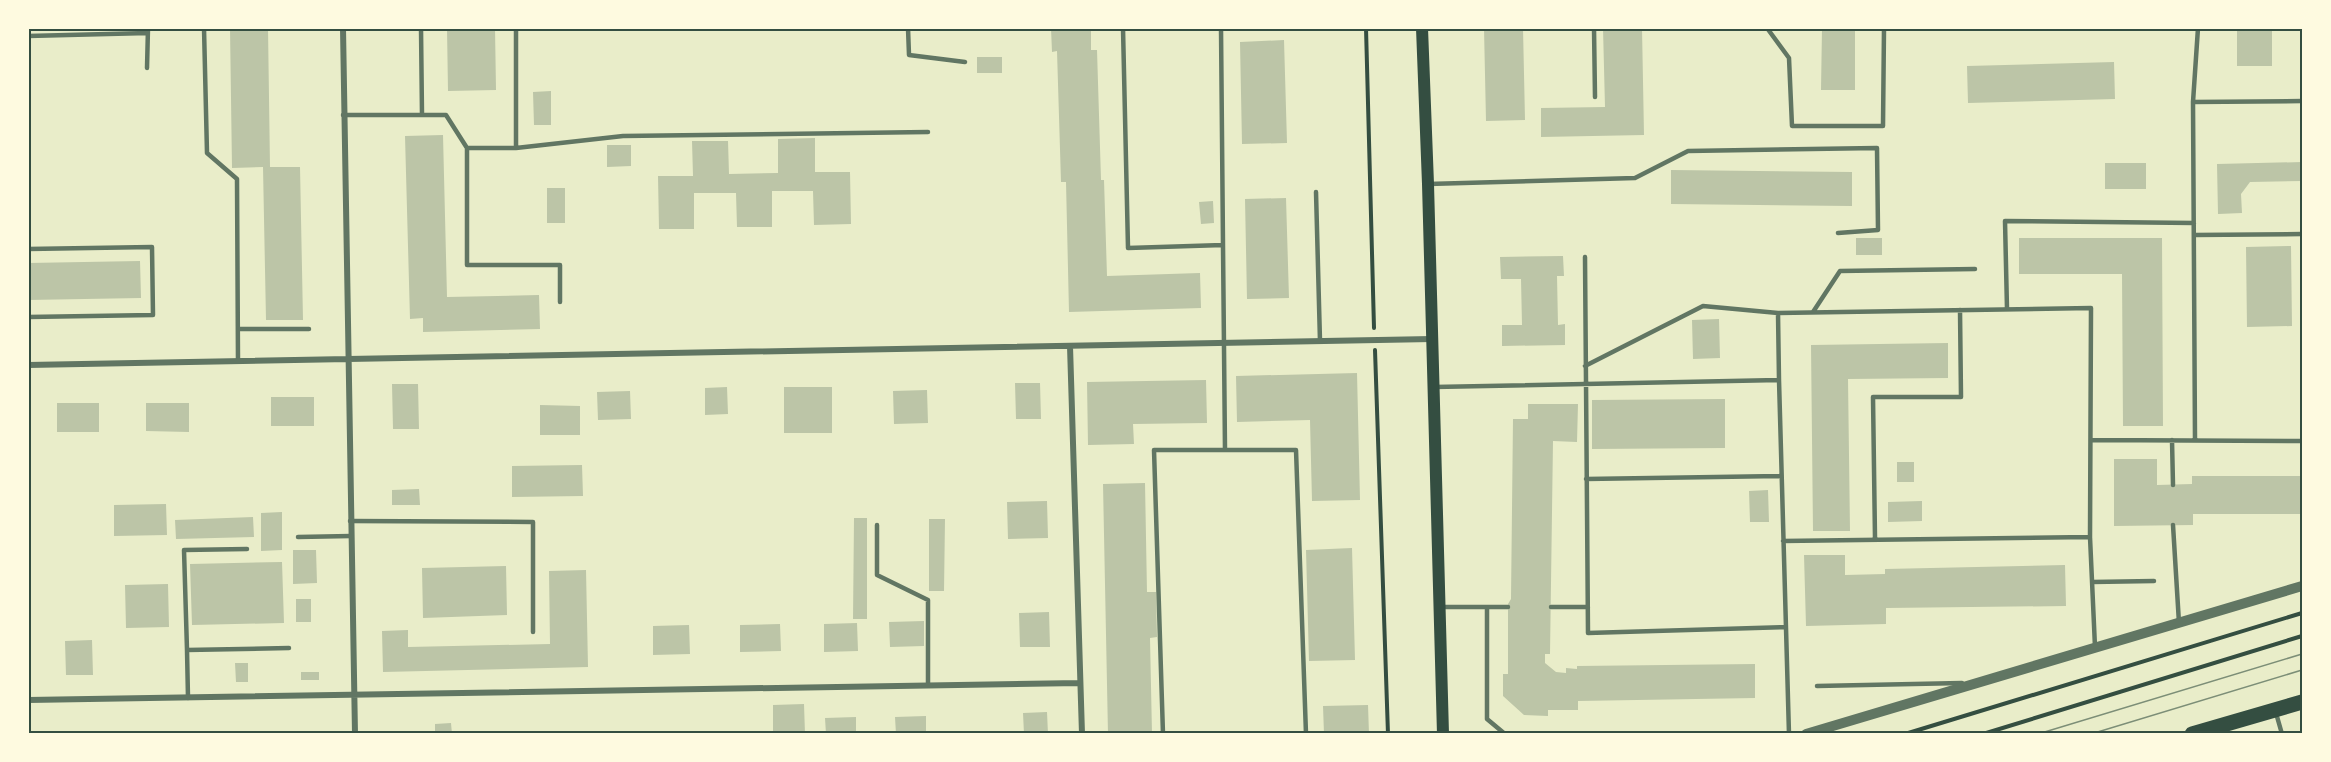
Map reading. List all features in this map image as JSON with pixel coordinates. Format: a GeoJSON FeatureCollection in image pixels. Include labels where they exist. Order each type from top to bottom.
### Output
{"type":"FeatureCollection","features":[{"type":"Feature","properties":{"kind":"main road"},"geometry":{"type":"LineString","coordinates":[[1422,28],[1443,734]]}},
{"type":"Feature","properties":{"kind":"main road"},"geometry":{"type":"LineString","coordinates":[[2192,734],[2302,702]]}},
{"type":"Feature","properties":{"kind":"street"},"geometry":{"type":"LineString","coordinates":[[343,28],[355,734]]}},
{"type":"Feature","properties":{"kind":"street"},"geometry":{"type":"LineString","coordinates":[[28,365],[1432,339]]}},
{"type":"Feature","properties":{"kind":"street"},"geometry":{"type":"LineString","coordinates":[[1070,346],[1082,734]]}},
{"type":"Feature","properties":{"kind":"street"},"geometry":{"type":"LineString","coordinates":[[1806,734],[2302,586]]}},
{"type":"Feature","properties":{"kind":"street"},"geometry":{"type":"LineString","coordinates":[[28,700],[1080,682]]}},
{"type":"Feature","properties":{"kind":"lane"},"geometry":{"type":"LineString","coordinates":[[204,28],[207,153],[237,179],[238,361]]}},
{"type":"Feature","properties":{"kind":"lane"},"geometry":{"type":"LineString","coordinates":[[421,28],[422,115]]}},
{"type":"Feature","properties":{"kind":"lane"},"geometry":{"type":"LineString","coordinates":[[516,28],[516,148]]}},
{"type":"Feature","properties":{"kind":"lane"},"geometry":{"type":"LineString","coordinates":[[908,28],[909,55],[965,62]]}},
{"type":"Feature","properties":{"kind":"lane"},"geometry":{"type":"LineString","coordinates":[[1123,28],[1128,248],[1223,245]]}},
{"type":"Feature","properties":{"kind":"lane"},"geometry":{"type":"LineString","coordinates":[[1221,28],[1225,450]]}},
{"type":"Feature","properties":{"kind":"lane"},"geometry":{"type":"LineString","coordinates":[[1594,28],[1595,97]]}},
{"type":"Feature","properties":{"kind":"lane"},"geometry":{"type":"LineString","coordinates":[[1767,28],[1789,58],[1792,126],[1883,126],[1884,28]]}},
{"type":"Feature","properties":{"kind":"lane"},"geometry":{"type":"LineString","coordinates":[[2195,440],[2193,102],[2198,28]]}},
{"type":"Feature","properties":{"kind":"lane"},"geometry":{"type":"LineString","coordinates":[[28,36],[148,31],[147,68]]}},
{"type":"Feature","properties":{"kind":"lane"},"geometry":{"type":"LineString","coordinates":[[2193,102],[2302,100]]}},
{"type":"Feature","properties":{"kind":"lane"},"geometry":{"type":"LineString","coordinates":[[343,115],[446,115],[467,148],[467,265],[561,265],[561,302]]}},
{"type":"Feature","properties":{"kind":"lane"},"geometry":{"type":"LineString","coordinates":[[467,148],[516,148],[623,136],[928,132]]}},
{"type":"Feature","properties":{"kind":"lane"},"geometry":{"type":"LineString","coordinates":[[1428,184],[1635,178],[1688,151],[1877,148],[1878,230],[1838,233]]}},
{"type":"Feature","properties":{"kind":"lane"},"geometry":{"type":"LineString","coordinates":[[1316,192],[1320,341]]}},
{"type":"Feature","properties":{"kind":"lane"},"geometry":{"type":"LineString","coordinates":[[2007,309],[2005,221],[2194,223]]}},
{"type":"Feature","properties":{"kind":"lane"},"geometry":{"type":"LineString","coordinates":[[2194,235],[2302,234]]}},
{"type":"Feature","properties":{"kind":"lane"},"geometry":{"type":"LineString","coordinates":[[28,249],[152,247],[153,315],[28,317]]}},
{"type":"Feature","properties":{"kind":"lane"},"geometry":{"type":"LineString","coordinates":[[1585,256],[1588,633],[1786,627]]}},
{"type":"Feature","properties":{"kind":"lane"},"geometry":{"type":"LineString","coordinates":[[1813,312],[1840,271],[1975,269]]}},
{"type":"Feature","properties":{"kind":"lane"},"geometry":{"type":"LineString","coordinates":[[1585,366],[1703,306],[1778,313],[2091,308],[2090,537],[2095,647]]}},
{"type":"Feature","properties":{"kind":"lane"},"geometry":{"type":"LineString","coordinates":[[1875,538],[1873,397],[1961,397],[1960,310]]}},
{"type":"Feature","properties":{"kind":"lane"},"geometry":{"type":"LineString","coordinates":[[1778,313],[1780,476],[1789,734]]}},
{"type":"Feature","properties":{"kind":"lane"},"geometry":{"type":"LineString","coordinates":[[238,329],[309,329]]}},
{"type":"Feature","properties":{"kind":"lane"},"geometry":{"type":"LineString","coordinates":[[1434,387],[1779,380]]}},
{"type":"Feature","properties":{"kind":"lane"},"geometry":{"type":"LineString","coordinates":[[2091,440],[2302,441]]}},
{"type":"Feature","properties":{"kind":"lane"},"geometry":{"type":"LineString","coordinates":[[2172,440],[2173,484]]}},
{"type":"Feature","properties":{"kind":"lane"},"geometry":{"type":"LineString","coordinates":[[1163,734],[1154,450],[1296,450],[1306,734]]}},
{"type":"Feature","properties":{"kind":"lane"},"geometry":{"type":"LineString","coordinates":[[1586,479],[1780,476]]}},
{"type":"Feature","properties":{"kind":"lane"},"geometry":{"type":"LineString","coordinates":[[350,521],[532,522],[532,632]]}},
{"type":"Feature","properties":{"kind":"lane"},"geometry":{"type":"LineString","coordinates":[[877,525],[877,575],[928,600],[928,685]]}},
{"type":"Feature","properties":{"kind":"lane"},"geometry":{"type":"LineString","coordinates":[[2173,525],[2179,623]]}},
{"type":"Feature","properties":{"kind":"lane"},"geometry":{"type":"LineString","coordinates":[[298,537],[351,536]]}},
{"type":"Feature","properties":{"kind":"lane"},"geometry":{"type":"LineString","coordinates":[[1783,541],[1875,538],[2090,537]]}},
{"type":"Feature","properties":{"kind":"lane"},"geometry":{"type":"LineString","coordinates":[[188,698],[184,550],[247,549]]}},
{"type":"Feature","properties":{"kind":"lane"},"geometry":{"type":"LineString","coordinates":[[2092,582],[2154,581]]}},
{"type":"Feature","properties":{"kind":"lane"},"geometry":{"type":"LineString","coordinates":[[1440,607],[1508,607]]}},
{"type":"Feature","properties":{"kind":"lane"},"geometry":{"type":"LineString","coordinates":[[1487,607],[1487,719],[1505,734]]}},
{"type":"Feature","properties":{"kind":"lane"},"geometry":{"type":"LineString","coordinates":[[1551,607],[1588,607]]}},
{"type":"Feature","properties":{"kind":"lane"},"geometry":{"type":"LineString","coordinates":[[187,650],[289,648]]}},
{"type":"Feature","properties":{"kind":"lane"},"geometry":{"type":"LineString","coordinates":[[1817,686],[1974,683]]}},
{"type":"Feature","properties":{"kind":"lane"},"geometry":{"type":"LineString","coordinates":[[2275,710],[2282,734]]}},
{"type":"Feature","properties":{"kind":"path"},"geometry":{"type":"LineString","coordinates":[[1366,28],[1388,734]]}},
{"type":"Feature","properties":{"kind":"path"},"geometry":{"type":"LineString","coordinates":[[1905,734],[2302,613]]}},
{"type":"Feature","properties":{"kind":"path"},"geometry":{"type":"LineString","coordinates":[[1983,734],[2302,636]]}},
{"type":"Feature","properties":{"kind":"building"},"geometry":{"type":"Polygon","coordinates":[[[230,28],[268,28],[270,167],[300,167],[303,320],[266,320],[263,167],[232,168],[230,28]]]}},
{"type":"Feature","properties":{"kind":"building"},"geometry":{"type":"Polygon","coordinates":[[[447,28],[495,28],[496,90],[448,91],[447,28]]]}},
{"type":"Feature","properties":{"kind":"building"},"geometry":{"type":"Polygon","coordinates":[[[1051,28],[1091,28],[1091,50],[1097,50],[1107,276],[1200,273],[1201,308],[1069,312],[1066,182],[1061,182],[1057,51],[1052,52],[1051,28]]]}},
{"type":"Feature","properties":{"kind":"building"},"geometry":{"type":"Polygon","coordinates":[[[1484,28],[1523,28],[1525,120],[1486,121],[1484,28]]]}},
{"type":"Feature","properties":{"kind":"building"},"geometry":{"type":"Polygon","coordinates":[[[1603,28],[1642,28],[1644,135],[1541,137],[1541,108],[1605,107],[1603,28]]]}},
{"type":"Feature","properties":{"kind":"building"},"geometry":{"type":"Polygon","coordinates":[[[1822,28],[1855,28],[1855,90],[1821,90],[1822,28]]]}},
{"type":"Feature","properties":{"kind":"building"},"geometry":{"type":"Polygon","coordinates":[[[2237,28],[2272,28],[2272,66],[2237,66],[2237,28]]]}},
{"type":"Feature","properties":{"kind":"building"},"geometry":{"type":"Polygon","coordinates":[[[1284,40],[1287,143],[1242,144],[1240,42],[1284,40]]]}},
{"type":"Feature","properties":{"kind":"building"},"geometry":{"type":"Polygon","coordinates":[[[977,57],[1002,57],[1002,73],[977,73],[977,57]]]}},
{"type":"Feature","properties":{"kind":"building"},"geometry":{"type":"Polygon","coordinates":[[[2114,62],[2115,99],[1968,103],[1967,66],[2114,62]]]}},
{"type":"Feature","properties":{"kind":"building"},"geometry":{"type":"Polygon","coordinates":[[[551,91],[551,125],[534,125],[533,92],[551,91]]]}},
{"type":"Feature","properties":{"kind":"building"},"geometry":{"type":"Polygon","coordinates":[[[443,135],[447,297],[539,295],[540,329],[423,332],[423,318],[410,319],[405,136],[443,135]]]}},
{"type":"Feature","properties":{"kind":"building"},"geometry":{"type":"Polygon","coordinates":[[[815,138],[815,172],[850,172],[851,224],[814,225],[813,191],[772,191],[772,227],[737,227],[736,193],[694,193],[694,229],[659,229],[658,176],[693,176],[692,141],[728,141],[729,174],[778,173],[778,139],[815,138]]]}},
{"type":"Feature","properties":{"kind":"building"},"geometry":{"type":"Polygon","coordinates":[[[607,145],[631,145],[631,166],[607,167],[607,145]]]}},
{"type":"Feature","properties":{"kind":"building"},"geometry":{"type":"Polygon","coordinates":[[[2302,162],[2302,181],[2250,182],[2241,194],[2242,213],[2218,214],[2217,164],[2302,162]]]}},
{"type":"Feature","properties":{"kind":"building"},"geometry":{"type":"Polygon","coordinates":[[[2105,163],[2146,163],[2146,189],[2105,189],[2105,163]]]}},
{"type":"Feature","properties":{"kind":"building"},"geometry":{"type":"Polygon","coordinates":[[[1671,170],[1852,172],[1852,206],[1671,204],[1671,170]]]}},
{"type":"Feature","properties":{"kind":"building"},"geometry":{"type":"Polygon","coordinates":[[[547,188],[565,188],[565,223],[547,223],[547,188]]]}},
{"type":"Feature","properties":{"kind":"building"},"geometry":{"type":"Polygon","coordinates":[[[1286,198],[1289,298],[1247,299],[1245,199],[1286,198]]]}},
{"type":"Feature","properties":{"kind":"building"},"geometry":{"type":"Polygon","coordinates":[[[1213,201],[1214,223],[1201,224],[1199,202],[1213,201]]]}},
{"type":"Feature","properties":{"kind":"building"},"geometry":{"type":"Polygon","coordinates":[[[1856,238],[1882,238],[1882,255],[1856,255],[1856,238]]]}},
{"type":"Feature","properties":{"kind":"building"},"geometry":{"type":"Polygon","coordinates":[[[2019,238],[2162,238],[2163,426],[2123,426],[2122,274],[2019,274],[2019,238]]]}},
{"type":"Feature","properties":{"kind":"building"},"geometry":{"type":"Polygon","coordinates":[[[2291,246],[2292,326],[2247,327],[2246,247],[2291,246]]]}},
{"type":"Feature","properties":{"kind":"building"},"geometry":{"type":"Polygon","coordinates":[[[1563,256],[1564,276],[1557,276],[1558,325],[1565,324],[1565,345],[1502,346],[1502,325],[1522,325],[1521,279],[1501,279],[1500,257],[1563,256]]]}},
{"type":"Feature","properties":{"kind":"building"},"geometry":{"type":"Polygon","coordinates":[[[140,261],[141,298],[28,300],[28,263],[140,261]]]}},
{"type":"Feature","properties":{"kind":"building"},"geometry":{"type":"Polygon","coordinates":[[[1719,319],[1720,358],[1693,359],[1692,320],[1719,319]]]}},
{"type":"Feature","properties":{"kind":"building"},"geometry":{"type":"Polygon","coordinates":[[[1948,343],[1948,378],[1848,379],[1850,531],[1813,531],[1811,345],[1948,343]]]}},
{"type":"Feature","properties":{"kind":"building"},"geometry":{"type":"Polygon","coordinates":[[[1357,373],[1360,500],[1312,501],[1310,420],[1237,422],[1236,376],[1357,373]]]}},
{"type":"Feature","properties":{"kind":"building"},"geometry":{"type":"Polygon","coordinates":[[[1206,380],[1207,423],[1133,424],[1134,444],[1088,445],[1087,382],[1206,380]]]}},
{"type":"Feature","properties":{"kind":"building"},"geometry":{"type":"Polygon","coordinates":[[[1015,383],[1040,383],[1041,419],[1016,419],[1015,383]]]}},
{"type":"Feature","properties":{"kind":"building"},"geometry":{"type":"Polygon","coordinates":[[[392,384],[418,384],[419,429],[393,429],[392,384]]]}},
{"type":"Feature","properties":{"kind":"building"},"geometry":{"type":"Polygon","coordinates":[[[727,387],[728,414],[705,415],[705,388],[727,387]]]}},
{"type":"Feature","properties":{"kind":"building"},"geometry":{"type":"Polygon","coordinates":[[[784,387],[832,387],[832,433],[784,433],[784,387]]]}},
{"type":"Feature","properties":{"kind":"building"},"geometry":{"type":"Polygon","coordinates":[[[927,390],[928,423],[894,424],[893,391],[927,390]]]}},
{"type":"Feature","properties":{"kind":"building"},"geometry":{"type":"Polygon","coordinates":[[[630,391],[631,419],[598,420],[597,392],[630,391]]]}},
{"type":"Feature","properties":{"kind":"building"},"geometry":{"type":"Polygon","coordinates":[[[271,397],[314,397],[314,426],[271,426],[271,397]]]}},
{"type":"Feature","properties":{"kind":"building"},"geometry":{"type":"Polygon","coordinates":[[[1725,399],[1725,448],[1592,449],[1592,400],[1725,399]]]}},
{"type":"Feature","properties":{"kind":"building"},"geometry":{"type":"Polygon","coordinates":[[[57,403],[99,403],[99,432],[57,432],[57,403]]]}},
{"type":"Feature","properties":{"kind":"building"},"geometry":{"type":"Polygon","coordinates":[[[146,403],[189,403],[189,432],[146,431],[146,403]]]}},
{"type":"Feature","properties":{"kind":"building"},"geometry":{"type":"Polygon","coordinates":[[[1528,404],[1578,404],[1577,442],[1553,441],[1550,654],[1545,654],[1545,663],[1556,672],[1566,673],[1566,668],[1577,669],[1577,666],[1755,664],[1755,698],[1578,701],[1578,710],[1548,710],[1548,716],[1524,715],[1503,696],[1503,674],[1508,674],[1508,604],[1511,599],[1513,419],[1528,419],[1528,404]]]}},
{"type":"Feature","properties":{"kind":"building"},"geometry":{"type":"Polygon","coordinates":[[[540,405],[580,406],[580,435],[540,435],[540,405]]]}},
{"type":"Feature","properties":{"kind":"building"},"geometry":{"type":"Polygon","coordinates":[[[2114,459],[2157,459],[2157,485],[2192,484],[2192,476],[2302,476],[2302,514],[2193,514],[2193,525],[2114,526],[2114,459]]]}},
{"type":"Feature","properties":{"kind":"building"},"geometry":{"type":"Polygon","coordinates":[[[1897,462],[1914,462],[1914,482],[1897,482],[1897,462]]]}},
{"type":"Feature","properties":{"kind":"building"},"geometry":{"type":"Polygon","coordinates":[[[582,465],[583,496],[512,497],[512,466],[582,465]]]}},
{"type":"Feature","properties":{"kind":"building"},"geometry":{"type":"Polygon","coordinates":[[[1145,483],[1147,592],[1156,592],[1157,637],[1150,638],[1152,734],[1108,734],[1103,484],[1145,483]]]}},
{"type":"Feature","properties":{"kind":"building"},"geometry":{"type":"Polygon","coordinates":[[[419,489],[420,505],[392,505],[392,490],[419,489]]]}},
{"type":"Feature","properties":{"kind":"building"},"geometry":{"type":"Polygon","coordinates":[[[1768,490],[1769,522],[1750,522],[1749,491],[1768,490]]]}},
{"type":"Feature","properties":{"kind":"building"},"geometry":{"type":"Polygon","coordinates":[[[1047,501],[1048,538],[1008,539],[1007,502],[1047,501]]]}},
{"type":"Feature","properties":{"kind":"building"},"geometry":{"type":"Polygon","coordinates":[[[1922,501],[1922,521],[1888,522],[1888,502],[1922,501]]]}},
{"type":"Feature","properties":{"kind":"building"},"geometry":{"type":"Polygon","coordinates":[[[166,504],[167,535],[114,536],[114,505],[166,504]]]}},
{"type":"Feature","properties":{"kind":"building"},"geometry":{"type":"Polygon","coordinates":[[[282,512],[282,550],[261,551],[261,513],[282,512]]]}},
{"type":"Feature","properties":{"kind":"building"},"geometry":{"type":"Polygon","coordinates":[[[253,517],[254,537],[176,539],[175,520],[253,517]]]}},
{"type":"Feature","properties":{"kind":"building"},"geometry":{"type":"Polygon","coordinates":[[[854,518],[867,518],[867,619],[853,619],[854,518]]]}},
{"type":"Feature","properties":{"kind":"building"},"geometry":{"type":"Polygon","coordinates":[[[929,519],[945,519],[944,591],[929,591],[929,519]]]}},
{"type":"Feature","properties":{"kind":"building"},"geometry":{"type":"Polygon","coordinates":[[[1352,548],[1355,660],[1309,661],[1306,550],[1352,548]]]}},
{"type":"Feature","properties":{"kind":"building"},"geometry":{"type":"Polygon","coordinates":[[[293,550],[316,550],[317,583],[293,584],[293,550]]]}},
{"type":"Feature","properties":{"kind":"building"},"geometry":{"type":"Polygon","coordinates":[[[1804,555],[1845,555],[1845,575],[1885,574],[1885,569],[2065,565],[2066,606],[1886,608],[1886,624],[1806,626],[1804,555]]]}},
{"type":"Feature","properties":{"kind":"building"},"geometry":{"type":"Polygon","coordinates":[[[282,562],[284,623],[192,625],[190,564],[282,562]]]}},
{"type":"Feature","properties":{"kind":"building"},"geometry":{"type":"Polygon","coordinates":[[[506,566],[507,615],[423,618],[422,568],[506,566]]]}},
{"type":"Feature","properties":{"kind":"building"},"geometry":{"type":"Polygon","coordinates":[[[586,570],[588,667],[383,672],[382,631],[408,630],[408,647],[550,644],[549,571],[586,570]]]}},
{"type":"Feature","properties":{"kind":"building"},"geometry":{"type":"Polygon","coordinates":[[[168,584],[169,627],[126,628],[125,585],[168,584]]]}},
{"type":"Feature","properties":{"kind":"building"},"geometry":{"type":"Polygon","coordinates":[[[296,599],[311,599],[311,622],[296,622],[296,599]]]}},
{"type":"Feature","properties":{"kind":"building"},"geometry":{"type":"Polygon","coordinates":[[[1049,612],[1050,647],[1020,647],[1019,613],[1049,612]]]}},
{"type":"Feature","properties":{"kind":"building"},"geometry":{"type":"Polygon","coordinates":[[[924,621],[924,646],[890,647],[889,622],[924,621]]]}},
{"type":"Feature","properties":{"kind":"building"},"geometry":{"type":"Polygon","coordinates":[[[857,623],[858,651],[824,652],[824,624],[857,623]]]}},
{"type":"Feature","properties":{"kind":"building"},"geometry":{"type":"Polygon","coordinates":[[[780,624],[781,651],[740,652],[740,625],[780,624]]]}},
{"type":"Feature","properties":{"kind":"building"},"geometry":{"type":"Polygon","coordinates":[[[689,625],[690,654],[653,655],[653,626],[689,625]]]}},
{"type":"Feature","properties":{"kind":"building"},"geometry":{"type":"Polygon","coordinates":[[[92,640],[93,675],[66,675],[65,641],[92,640]]]}},
{"type":"Feature","properties":{"kind":"building"},"geometry":{"type":"Polygon","coordinates":[[[235,663],[248,663],[248,682],[236,682],[235,663]]]}},
{"type":"Feature","properties":{"kind":"building"},"geometry":{"type":"Polygon","coordinates":[[[301,672],[319,672],[319,680],[301,680],[301,672]]]}},
{"type":"Feature","properties":{"kind":"building"},"geometry":{"type":"Polygon","coordinates":[[[804,704],[805,734],[773,734],[773,705],[804,704]]]}},
{"type":"Feature","properties":{"kind":"building"},"geometry":{"type":"Polygon","coordinates":[[[1368,705],[1369,734],[1324,734],[1323,706],[1368,705]]]}},
{"type":"Feature","properties":{"kind":"building"},"geometry":{"type":"Polygon","coordinates":[[[1047,712],[1048,734],[1024,734],[1023,713],[1047,712]]]}},
{"type":"Feature","properties":{"kind":"building"},"geometry":{"type":"Polygon","coordinates":[[[926,716],[926,734],[896,734],[895,717],[926,716]]]}},
{"type":"Feature","properties":{"kind":"building"},"geometry":{"type":"Polygon","coordinates":[[[856,717],[856,734],[826,734],[825,718],[856,717]]]}},
{"type":"Feature","properties":{"kind":"building"},"geometry":{"type":"Polygon","coordinates":[[[451,723],[452,734],[435,734],[435,724],[451,723]]]}},
{"type":"Feature","properties":{"kind":"tram line"},"geometry":{"type":"LineString","coordinates":[[2038,734],[2302,654]]}},
{"type":"Feature","properties":{"kind":"tram line"},"geometry":{"type":"LineString","coordinates":[[2091,734],[2302,670]]}}]}
